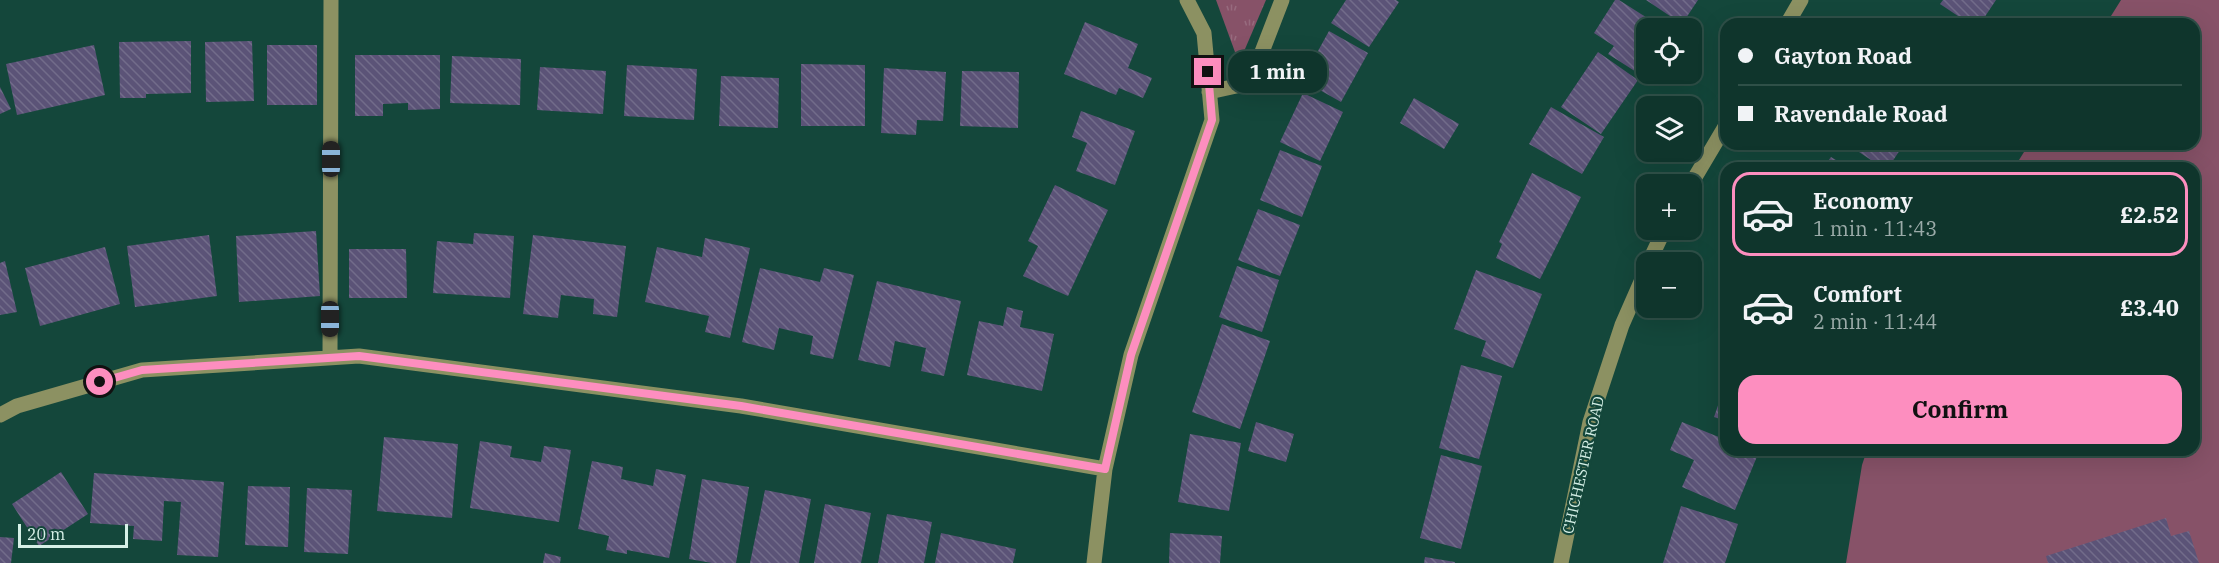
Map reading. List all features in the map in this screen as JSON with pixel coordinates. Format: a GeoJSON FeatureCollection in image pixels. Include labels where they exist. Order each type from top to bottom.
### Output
{"type":"FeatureCollection","features":[{"type":"Feature","properties":{"kind":"street"},"geometry":{"type":"LineString","coordinates":[[330,358],[331,0]]}},
{"type":"Feature","properties":{"kind":"street"},"geometry":{"type":"LineString","coordinates":[[1094,563],[1105,469],[1131,355],[1212,120],[1204,33],[1187,0]]}},
{"type":"Feature","properties":{"kind":"street"},"geometry":{"type":"LineString","coordinates":[[1209,92],[1250,83],[1282,0]]}},
{"type":"Feature","properties":{"kind":"street"},"geometry":{"type":"LineString","coordinates":[[1790,18],[1801,0]]}},
{"type":"Feature","properties":{"kind":"street"},"geometry":{"type":"LineString","coordinates":[[1697,174],[1720,135]]}},
{"type":"Feature","properties":{"kind":"street","name":"CHICHESTER ROAD"},"geometry":{"type":"LineString","coordinates":[[1561,563],[1590,422],[1622,325],[1636,293]]}},
{"type":"Feature","properties":{"kind":"street"},"geometry":{"type":"LineString","coordinates":[[0,415],[17,406],[142,370],[359,356],[741,406],[1105,469]]}},
{"type":"Feature","properties":{"kind":"green space"},"geometry":{"type":"Polygon","coordinates":[[[1216,0],[1266,0],[1239,63],[1216,0]]]}},
{"type":"Feature","properties":{"kind":"green space"},"geometry":{"type":"Polygon","coordinates":[[[2121,0],[2219,0],[2219,563],[1846,563],[1865,456],[2200,456],[2200,162],[2018,162],[2025,150],[2200,150],[2200,18],[2110,18],[2121,0]]]}},
{"type":"Feature","properties":{"kind":"building"},"geometry":{"type":"Polygon","coordinates":[[[1346,0],[1396,0],[1399,2],[1369,47],[1331,23],[1346,0]]]}},
{"type":"Feature","properties":{"kind":"building"},"geometry":{"type":"Polygon","coordinates":[[[1615,0],[1619,0],[1647,18],[1636,18],[1636,72],[1608,54],[1614,46],[1594,33],[1615,0]]]}},
{"type":"Feature","properties":{"kind":"building"},"geometry":{"type":"Polygon","coordinates":[[[1646,0],[1698,0],[1686,18],[1673,18],[1646,0]]]}},
{"type":"Feature","properties":{"kind":"building"},"geometry":{"type":"Polygon","coordinates":[[[1943,0],[1996,0],[1984,18],[1961,18],[1940,4],[1943,0]]]}},
{"type":"Feature","properties":{"kind":"building"},"geometry":{"type":"Polygon","coordinates":[[[1085,22],[1138,44],[1128,68],[1152,78],[1143,98],[1119,88],[1116,95],[1064,74],[1085,22]]]}},
{"type":"Feature","properties":{"kind":"building"},"geometry":{"type":"Polygon","coordinates":[[[1329,31],[1368,53],[1341,102],[1302,80],[1329,31]]]}},
{"type":"Feature","properties":{"kind":"building"},"geometry":{"type":"Polygon","coordinates":[[[191,41],[191,93],[146,94],[146,98],[120,98],[119,42],[191,41]]]}},
{"type":"Feature","properties":{"kind":"building"},"geometry":{"type":"Polygon","coordinates":[[[252,41],[254,101],[206,102],[205,42],[252,41]]]}},
{"type":"Feature","properties":{"kind":"building"},"geometry":{"type":"Polygon","coordinates":[[[94,45],[105,95],[17,115],[6,64],[94,45]]]}},
{"type":"Feature","properties":{"kind":"building"},"geometry":{"type":"Polygon","coordinates":[[[267,45],[317,45],[317,105],[267,105],[267,45]]]}},
{"type":"Feature","properties":{"kind":"building"},"geometry":{"type":"Polygon","coordinates":[[[1598,52],[1636,79],[1636,83],[1601,134],[1561,107],[1598,52]]]}},
{"type":"Feature","properties":{"kind":"building"},"geometry":{"type":"Polygon","coordinates":[[[355,55],[440,55],[440,109],[408,110],[408,103],[383,104],[383,116],[355,116],[355,55]]]}},
{"type":"Feature","properties":{"kind":"building"},"geometry":{"type":"Polygon","coordinates":[[[452,56],[521,59],[520,105],[450,103],[452,56]]]}},
{"type":"Feature","properties":{"kind":"building"},"geometry":{"type":"Polygon","coordinates":[[[801,64],[865,65],[865,126],[801,126],[801,64]]]}},
{"type":"Feature","properties":{"kind":"building"},"geometry":{"type":"Polygon","coordinates":[[[627,65],[697,69],[694,120],[624,116],[627,65]]]}},
{"type":"Feature","properties":{"kind":"building"},"geometry":{"type":"Polygon","coordinates":[[[540,67],[606,71],[603,114],[537,110],[540,67]]]}},
{"type":"Feature","properties":{"kind":"building"},"geometry":{"type":"Polygon","coordinates":[[[884,68],[946,72],[943,121],[917,120],[916,135],[881,133],[884,68]]]}},
{"type":"Feature","properties":{"kind":"building"},"geometry":{"type":"Polygon","coordinates":[[[962,71],[1019,72],[1018,128],[960,126],[962,71]]]}},
{"type":"Feature","properties":{"kind":"building"},"geometry":{"type":"Polygon","coordinates":[[[721,76],[779,78],[778,128],[719,126],[721,76]]]}},
{"type":"Feature","properties":{"kind":"building"},"geometry":{"type":"Polygon","coordinates":[[[0,87],[11,109],[0,114],[0,87]]]}},
{"type":"Feature","properties":{"kind":"building"},"geometry":{"type":"Polygon","coordinates":[[[1303,93],[1343,112],[1320,161],[1280,142],[1303,93]]]}},
{"type":"Feature","properties":{"kind":"building"},"geometry":{"type":"Polygon","coordinates":[[[1414,98],[1459,124],[1444,149],[1400,123],[1414,98]]]}},
{"type":"Feature","properties":{"kind":"building"},"geometry":{"type":"Polygon","coordinates":[[[1551,107],[1604,137],[1582,174],[1529,144],[1551,107]]]}},
{"type":"Feature","properties":{"kind":"building"},"geometry":{"type":"Polygon","coordinates":[[[1081,111],[1135,131],[1115,185],[1076,171],[1087,143],[1072,137],[1081,111]]]}},
{"type":"Feature","properties":{"kind":"building"},"geometry":{"type":"Polygon","coordinates":[[[1280,150],[1322,166],[1302,217],[1260,200],[1280,150]]]}},
{"type":"Feature","properties":{"kind":"building"},"geometry":{"type":"Polygon","coordinates":[[[1856,150],[1900,150],[1892,162],[1874,162],[1856,150]]]}},
{"type":"Feature","properties":{"kind":"building"},"geometry":{"type":"Polygon","coordinates":[[[1831,157],[1839,162],[1827,162],[1831,157]]]}},
{"type":"Feature","properties":{"kind":"building"},"geometry":{"type":"Polygon","coordinates":[[[1532,173],[1581,197],[1540,279],[1496,258],[1502,244],[1499,242],[1532,173]]]}},
{"type":"Feature","properties":{"kind":"building"},"geometry":{"type":"Polygon","coordinates":[[[1055,185],[1108,210],[1068,296],[1023,276],[1038,246],[1028,241],[1055,185]]]}},
{"type":"Feature","properties":{"kind":"building"},"geometry":{"type":"Polygon","coordinates":[[[1258,209],[1300,225],[1280,276],[1238,260],[1258,209]]]}},
{"type":"Feature","properties":{"kind":"building"},"geometry":{"type":"Polygon","coordinates":[[[316,231],[320,296],[239,302],[236,236],[316,231]]]}},
{"type":"Feature","properties":{"kind":"building"},"geometry":{"type":"Polygon","coordinates":[[[474,233],[514,236],[510,298],[433,293],[437,241],[473,244],[474,233]]]}},
{"type":"Feature","properties":{"kind":"building"},"geometry":{"type":"Polygon","coordinates":[[[209,235],[217,296],[135,307],[127,246],[209,235]]]}},
{"type":"Feature","properties":{"kind":"building"},"geometry":{"type":"Polygon","coordinates":[[[533,235],[626,246],[617,317],[593,314],[594,299],[561,295],[558,318],[523,314],[533,235]]]}},
{"type":"Feature","properties":{"kind":"building"},"geometry":{"type":"Polygon","coordinates":[[[705,238],[750,248],[730,338],[705,332],[709,316],[645,302],[657,247],[702,257],[705,238]]]}},
{"type":"Feature","properties":{"kind":"building"},"geometry":{"type":"Polygon","coordinates":[[[105,247],[120,304],[40,326],[25,268],[105,247]]]}},
{"type":"Feature","properties":{"kind":"building"},"geometry":{"type":"Polygon","coordinates":[[[349,249],[406,249],[407,298],[349,298],[349,249]]]}},
{"type":"Feature","properties":{"kind":"building"},"geometry":{"type":"Polygon","coordinates":[[[5,261],[17,312],[0,315],[0,263],[5,261]]]}},
{"type":"Feature","properties":{"kind":"building"},"geometry":{"type":"Polygon","coordinates":[[[1237,266],[1279,280],[1262,332],[1219,317],[1237,266]]]}},
{"type":"Feature","properties":{"kind":"building"},"geometry":{"type":"Polygon","coordinates":[[[760,268],[820,282],[824,268],[854,275],[833,359],[810,354],[813,336],[779,328],[774,350],[742,342],[760,268]]]}},
{"type":"Feature","properties":{"kind":"building"},"geometry":{"type":"Polygon","coordinates":[[[1476,270],[1542,294],[1513,368],[1481,356],[1486,341],[1454,329],[1476,270]]]}},
{"type":"Feature","properties":{"kind":"building"},"geometry":{"type":"Polygon","coordinates":[[[877,281],[961,301],[944,376],[921,371],[926,348],[895,341],[890,367],[858,360],[877,281]]]}},
{"type":"Feature","properties":{"kind":"building"},"geometry":{"type":"Polygon","coordinates":[[[1007,307],[1023,311],[1020,327],[1054,334],[1042,391],[967,375],[979,321],[1003,326],[1007,307]]]}},
{"type":"Feature","properties":{"kind":"building"},"geometry":{"type":"Polygon","coordinates":[[[1222,324],[1270,341],[1240,429],[1192,412],[1222,324]]]}},
{"type":"Feature","properties":{"kind":"building"},"geometry":{"type":"Polygon","coordinates":[[[1461,365],[1502,376],[1479,459],[1439,448],[1461,365]]]}},
{"type":"Feature","properties":{"kind":"building"},"geometry":{"type":"Polygon","coordinates":[[[1720,400],[1720,419],[1714,417],[1720,400]]]}},
{"type":"Feature","properties":{"kind":"building"},"geometry":{"type":"Polygon","coordinates":[[[1256,422],[1294,434],[1286,462],[1248,451],[1256,422]]]}},
{"type":"Feature","properties":{"kind":"building"},"geometry":{"type":"Polygon","coordinates":[[[1682,422],[1720,438],[1720,456],[1757,456],[1735,510],[1682,487],[1694,460],[1670,450],[1682,422]]]}},
{"type":"Feature","properties":{"kind":"building"},"geometry":{"type":"Polygon","coordinates":[[[1190,434],[1241,443],[1229,511],[1178,502],[1190,434]]]}},
{"type":"Feature","properties":{"kind":"building"},"geometry":{"type":"Polygon","coordinates":[[[384,437],[458,444],[452,518],[377,511],[384,437]]]}},
{"type":"Feature","properties":{"kind":"building"},"geometry":{"type":"Polygon","coordinates":[[[480,441],[512,446],[510,457],[541,462],[544,446],[571,450],[559,522],[470,508],[480,441]]]}},
{"type":"Feature","properties":{"kind":"building"},"geometry":{"type":"Polygon","coordinates":[[[1441,455],[1482,466],[1461,549],[1420,538],[1441,455]]]}},
{"type":"Feature","properties":{"kind":"building"},"geometry":{"type":"Polygon","coordinates":[[[592,461],[623,467],[621,479],[653,486],[656,469],[686,475],[669,558],[627,550],[627,554],[606,550],[609,536],[578,529],[592,461]]]}},
{"type":"Feature","properties":{"kind":"building"},"geometry":{"type":"Polygon","coordinates":[[[61,472],[88,514],[39,546],[12,504],[61,472]]]}},
{"type":"Feature","properties":{"kind":"building"},"geometry":{"type":"Polygon","coordinates":[[[94,473],[224,482],[218,557],[177,555],[181,502],[164,501],[162,541],[133,539],[134,526],[90,523],[94,473]]]}},
{"type":"Feature","properties":{"kind":"building"},"geometry":{"type":"Polygon","coordinates":[[[702,479],[749,487],[736,563],[712,563],[689,559],[702,479]]]}},
{"type":"Feature","properties":{"kind":"building"},"geometry":{"type":"Polygon","coordinates":[[[248,486],[290,487],[288,547],[245,545],[248,486]]]}},
{"type":"Feature","properties":{"kind":"building"},"geometry":{"type":"Polygon","coordinates":[[[307,488],[352,490],[348,554],[304,552],[307,488]]]}},
{"type":"Feature","properties":{"kind":"building"},"geometry":{"type":"Polygon","coordinates":[[[765,490],[811,499],[799,563],[750,563],[765,490]]]}},
{"type":"Feature","properties":{"kind":"building"},"geometry":{"type":"Polygon","coordinates":[[[825,504],[871,513],[861,563],[814,563],[825,504]]]}},
{"type":"Feature","properties":{"kind":"building"},"geometry":{"type":"Polygon","coordinates":[[[1681,506],[1738,524],[1725,563],[1663,563],[1681,506]]]}},
{"type":"Feature","properties":{"kind":"building"},"geometry":{"type":"Polygon","coordinates":[[[887,514],[932,522],[924,563],[878,563],[887,514]]]}},
{"type":"Feature","properties":{"kind":"building"},"geometry":{"type":"Polygon","coordinates":[[[2166,518],[2171,536],[2189,531],[2199,563],[2048,563],[2046,556],[2166,518]]]}},
{"type":"Feature","properties":{"kind":"building"},"geometry":{"type":"Polygon","coordinates":[[[941,533],[1016,549],[1013,563],[935,563],[941,533]]]}},
{"type":"Feature","properties":{"kind":"building"},"geometry":{"type":"Polygon","coordinates":[[[1170,533],[1222,536],[1220,563],[1169,563],[1170,533]]]}},
{"type":"Feature","properties":{"kind":"building"},"geometry":{"type":"Polygon","coordinates":[[[0,537],[14,538],[11,563],[0,563],[0,537]]]}},
{"type":"Feature","properties":{"kind":"building"},"geometry":{"type":"Polygon","coordinates":[[[545,553],[561,557],[560,563],[543,563],[545,553]]]}},
{"type":"Feature","properties":{"kind":"building"},"geometry":{"type":"Polygon","coordinates":[[[1425,557],[1455,562],[1455,563],[1424,563],[1425,557]]]}},
{"type":"Feature","properties":{"kind":"route"},"geometry":{"type":"LineString","coordinates":[[100,382],[142,370],[359,356],[741,406],[1105,469],[1131,355],[1212,120],[1208,72]]}}]}
